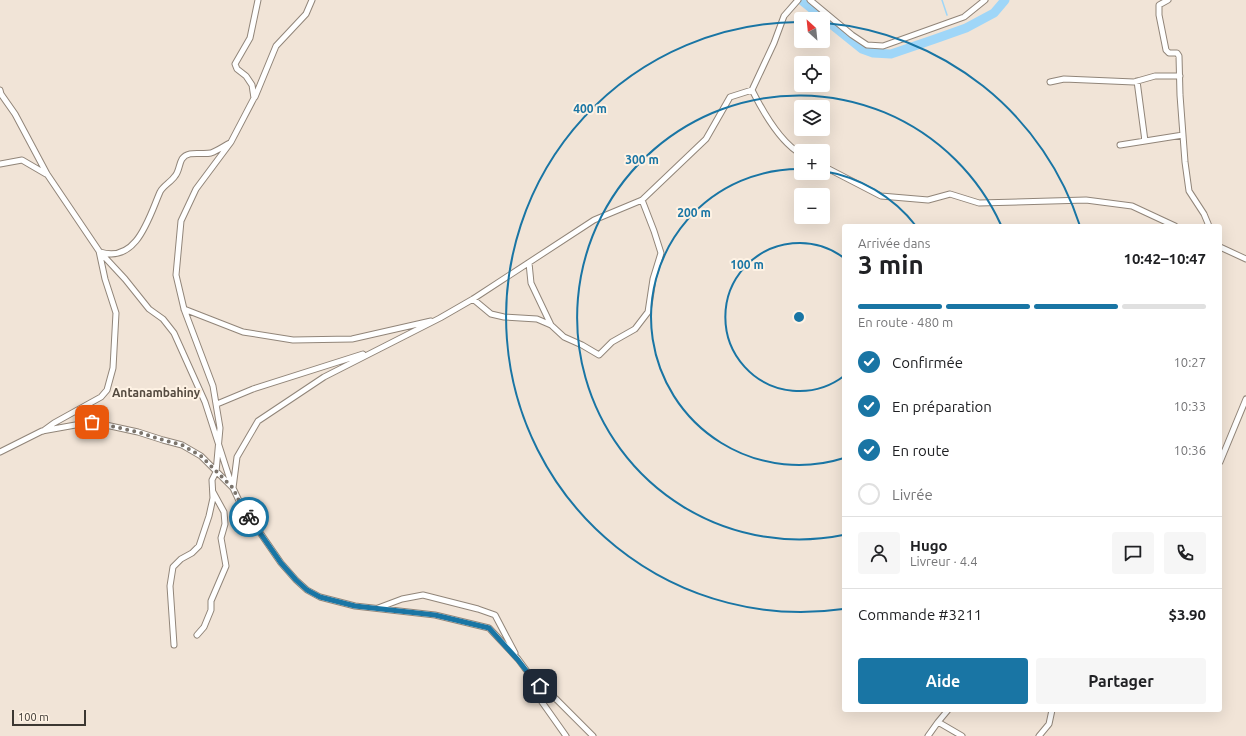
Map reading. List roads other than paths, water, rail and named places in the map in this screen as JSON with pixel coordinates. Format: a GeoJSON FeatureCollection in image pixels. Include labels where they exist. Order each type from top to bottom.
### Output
{"type":"FeatureCollection","features":[{"type":"Feature","properties":{"kind":"street"},"geometry":{"type":"LineString","coordinates":[[254,98],[252,85],[246,76],[237,70],[235,64],[250,38],[258,0]]}},
{"type":"Feature","properties":{"kind":"street"},"geometry":{"type":"LineString","coordinates":[[174,645],[170,586],[173,566],[181,559],[192,553],[199,546],[209,516],[213,492],[212,480],[216,472],[219,449],[220,428],[213,386],[184,309],[176,275],[181,221],[196,189],[231,142],[254,98],[276,46],[306,14],[312,0]]}},
{"type":"Feature","properties":{"kind":"street"},"geometry":{"type":"LineString","coordinates":[[233,488],[237,457],[258,421],[324,376],[440,318],[473,299],[594,220],[642,200],[706,140],[730,97],[752,90],[774,43],[784,16],[797,0]]}},
{"type":"Feature","properties":{"kind":"street"},"geometry":{"type":"LineString","coordinates":[[810,0],[852,35],[867,45],[883,46],[964,17],[985,0]]}},
{"type":"Feature","properties":{"kind":"street"},"geometry":{"type":"LineString","coordinates":[[1168,0],[1158,5],[1159,15],[1166,50],[1169,52],[1177,52],[1179,56],[1183,135],[1189,191],[1204,214],[1208,224]]}},
{"type":"Feature","properties":{"kind":"street"},"geometry":{"type":"LineString","coordinates":[[1050,82],[1064,79],[1124,82],[1137,81],[1155,76],[1180,76]]}},
{"type":"Feature","properties":{"kind":"street"},"geometry":{"type":"LineString","coordinates":[[1137,81],[1145,140]]}},
{"type":"Feature","properties":{"kind":"street"},"geometry":{"type":"LineString","coordinates":[[0,90],[1,94],[15,114],[47,174],[99,251],[125,279],[149,309],[163,319],[174,333],[205,402],[219,449],[233,488],[241,505],[281,563],[296,580],[307,590],[320,597],[355,606],[435,615],[489,628],[532,678],[558,700],[592,736]]}},
{"type":"Feature","properties":{"kind":"street"},"geometry":{"type":"LineString","coordinates":[[752,90],[762,109],[791,148],[794,150]]}},
{"type":"Feature","properties":{"kind":"street"},"geometry":{"type":"LineString","coordinates":[[1120,145],[1183,135]]}},
{"type":"Feature","properties":{"kind":"street"},"geometry":{"type":"LineString","coordinates":[[99,251],[108,254],[117,253],[132,247],[151,216],[161,190],[176,176],[182,160],[187,154],[211,152],[231,142]]}},
{"type":"Feature","properties":{"kind":"street"},"geometry":{"type":"LineString","coordinates":[[0,164],[22,160],[47,174]]}},
{"type":"Feature","properties":{"kind":"street"},"geometry":{"type":"LineString","coordinates":[[830,170],[881,196],[928,200],[950,194],[979,203],[1086,200],[1132,206],[1171,224]]}},
{"type":"Feature","properties":{"kind":"street"},"geometry":{"type":"LineString","coordinates":[[473,299],[491,314],[504,317],[536,319],[551,325],[564,337],[599,355],[612,342],[635,329],[648,312],[653,279],[661,253],[642,200]]}},
{"type":"Feature","properties":{"kind":"street"},"geometry":{"type":"LineString","coordinates":[[1222,248],[1246,259]]}},
{"type":"Feature","properties":{"kind":"street"},"geometry":{"type":"LineString","coordinates":[[0,452],[42,431],[54,422],[101,396],[107,390],[112,368],[116,313],[105,278],[99,251]]}},
{"type":"Feature","properties":{"kind":"street"},"geometry":{"type":"LineString","coordinates":[[530,263],[531,283],[551,325]]}},
{"type":"Feature","properties":{"kind":"street"},"geometry":{"type":"LineString","coordinates":[[184,309],[243,332],[293,340],[352,339],[440,318]]}},
{"type":"Feature","properties":{"kind":"street"},"geometry":{"type":"LineString","coordinates":[[217,404],[260,387],[376,351]]}},
{"type":"Feature","properties":{"kind":"street"},"geometry":{"type":"LineString","coordinates":[[1222,457],[1246,399]]}},
{"type":"Feature","properties":{"kind":"street"},"geometry":{"type":"LineString","coordinates":[[42,431],[92,422],[138,432],[182,445],[201,456],[233,488]]}},
{"type":"Feature","properties":{"kind":"street"},"geometry":{"type":"LineString","coordinates":[[197,635],[204,627],[210,610],[211,601],[226,566],[221,538],[225,524],[224,512],[213,492]]}},
{"type":"Feature","properties":{"kind":"street"},"geometry":{"type":"LineString","coordinates":[[378,608],[402,599],[423,595],[478,608],[495,615],[518,660]]}},
{"type":"Feature","properties":{"kind":"street"},"geometry":{"type":"LineString","coordinates":[[532,678],[537,695],[566,736]]}},
{"type":"Feature","properties":{"kind":"street"},"geometry":{"type":"LineString","coordinates":[[928,736],[946,712]]}},
{"type":"Feature","properties":{"kind":"street"},"geometry":{"type":"LineString","coordinates":[[1039,736],[1049,724],[1052,712]]}},
{"type":"Feature","properties":{"kind":"street"},"geometry":{"type":"LineString","coordinates":[[938,722],[962,736]]}},
{"type":"Feature","properties":{"kind":"waterway"},"geometry":{"type":"LineString","coordinates":[[801,0],[862,49],[873,53],[891,54],[966,28],[994,13],[1005,0]]}},
{"type":"Feature","properties":{"kind":"waterway"},"geometry":{"type":"LineString","coordinates":[[942,0],[947,15]]}},
{"type":"Feature","properties":{"kind":"district","name":"Antanambahiny"},"geometry":{"type":"Point","coordinates":[156,392]}}]}
